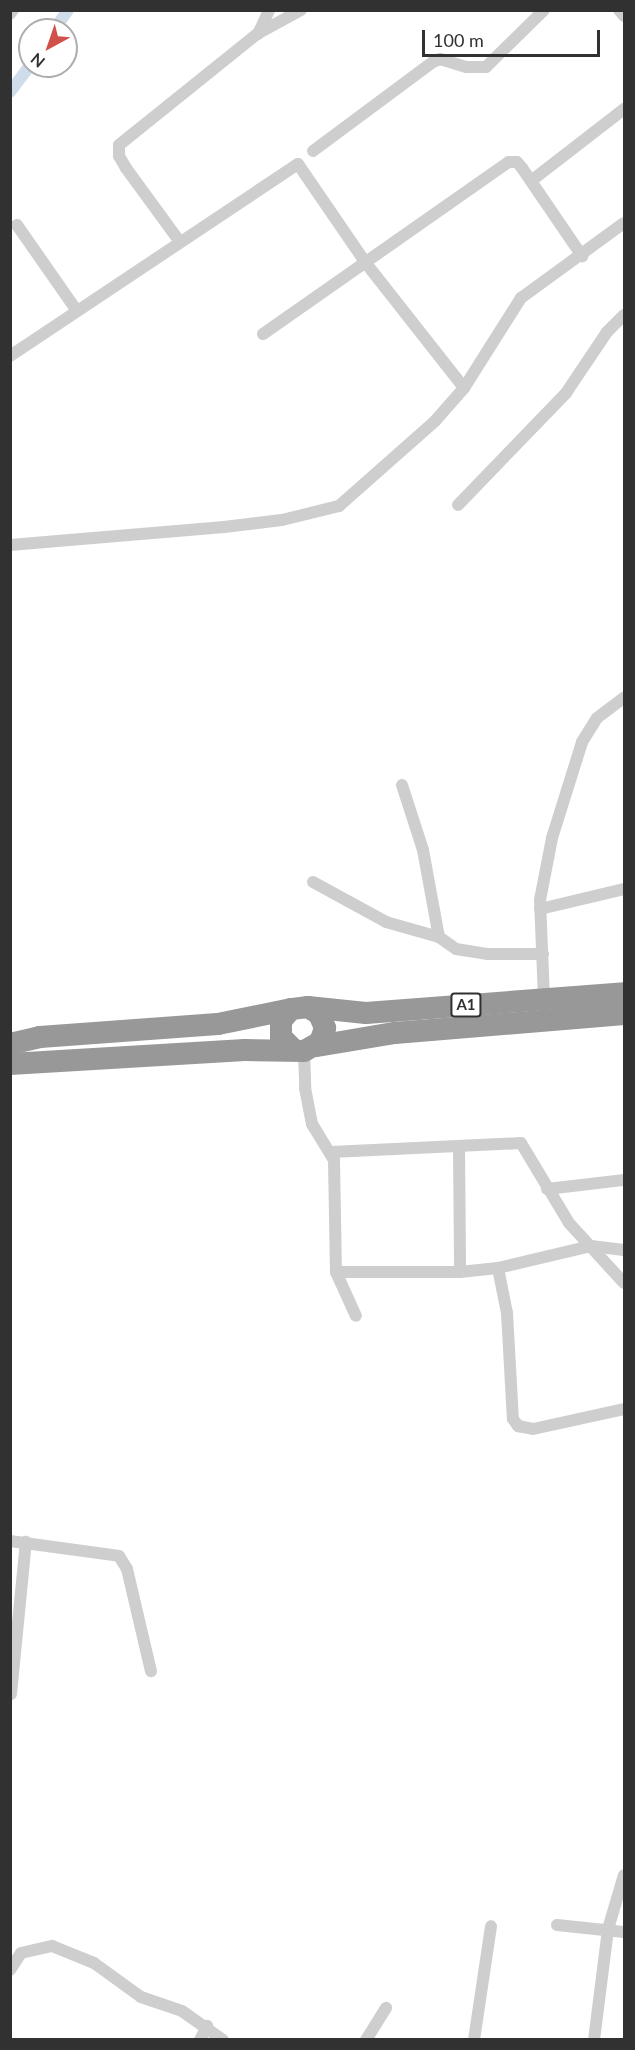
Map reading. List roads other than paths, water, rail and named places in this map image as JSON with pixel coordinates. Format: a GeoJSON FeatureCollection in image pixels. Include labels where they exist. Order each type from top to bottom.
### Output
{"type":"FeatureCollection","features":[{"type":"Feature","properties":{"kind":"highway","name":"A1"},"geometry":{"type":"LineString","coordinates":[[10,1044],[40,1037],[219,1024],[299,1008],[366,1013],[624,993]]}},
{"type":"Feature","properties":{"kind":"highway"},"geometry":{"type":"LineString","coordinates":[[299,1008],[319,1014],[325,1028],[305,1049],[285,1043],[280,1029],[299,1008]]}},
{"type":"Feature","properties":{"kind":"highway","name":"A1"},"geometry":{"type":"LineString","coordinates":[[10,1064],[50,1059],[305,1049],[394,1033],[624,1014]]}},
{"type":"Feature","properties":{"kind":"highway"},"geometry":{"type":"LineString","coordinates":[[10,1035],[40,1037]]}},
{"type":"Feature","properties":{"kind":"highway"},"geometry":{"type":"LineString","coordinates":[[10,1073],[50,1059]]}},
{"type":"Feature","properties":{"kind":"street"},"geometry":{"type":"LineString","coordinates":[[10,14],[14,10]]}},
{"type":"Feature","properties":{"kind":"street"},"geometry":{"type":"LineString","coordinates":[[257,34],[269,10]]}},
{"type":"Feature","properties":{"kind":"street"},"geometry":{"type":"LineString","coordinates":[[180,242],[126,168],[119,156],[119,145],[257,34],[301,10]]}},
{"type":"Feature","properties":{"kind":"street"},"geometry":{"type":"LineString","coordinates":[[313,151],[433,62],[440,59],[467,67],[486,67],[544,10]]}},
{"type":"Feature","properties":{"kind":"street"},"geometry":{"type":"LineString","coordinates":[[619,10],[624,16]]}},
{"type":"Feature","properties":{"kind":"street"},"geometry":{"type":"LineString","coordinates":[[531,181],[624,109]]}},
{"type":"Feature","properties":{"kind":"street"},"geometry":{"type":"LineString","coordinates":[[263,334],[509,162],[517,162],[582,256]]}},
{"type":"Feature","properties":{"kind":"street"},"geometry":{"type":"LineString","coordinates":[[10,356],[298,164],[365,262],[464,388]]}},
{"type":"Feature","properties":{"kind":"street"},"geometry":{"type":"LineString","coordinates":[[10,545],[224,527],[294,518],[339,506],[435,421],[464,388],[513,307],[624,223]]}},
{"type":"Feature","properties":{"kind":"street"},"geometry":{"type":"LineString","coordinates":[[17,225],[77,311]]}},
{"type":"Feature","properties":{"kind":"street"},"geometry":{"type":"LineString","coordinates":[[458,505],[566,393],[607,332],[624,315]]}},
{"type":"Feature","properties":{"kind":"street"},"geometry":{"type":"LineString","coordinates":[[544,999],[540,909],[544,868],[576,754],[597,718],[624,698]]}},
{"type":"Feature","properties":{"kind":"street"},"geometry":{"type":"LineString","coordinates":[[402,785],[423,850],[439,937]]}},
{"type":"Feature","properties":{"kind":"street"},"geometry":{"type":"LineString","coordinates":[[313,882],[386,922],[439,937],[456,950],[488,954],[543,954]]}},
{"type":"Feature","properties":{"kind":"street"},"geometry":{"type":"LineString","coordinates":[[540,909],[624,890]]}},
{"type":"Feature","properties":{"kind":"street"},"geometry":{"type":"LineString","coordinates":[[305,1049],[305,1088],[312,1124],[331,1152],[335,1170],[336,1272],[356,1316]]}},
{"type":"Feature","properties":{"kind":"street"},"geometry":{"type":"LineString","coordinates":[[331,1152],[521,1143],[547,1189],[591,1246],[624,1283]]}},
{"type":"Feature","properties":{"kind":"street"},"geometry":{"type":"LineString","coordinates":[[459,1147],[460,1272]]}},
{"type":"Feature","properties":{"kind":"street"},"geometry":{"type":"LineString","coordinates":[[547,1189],[624,1180]]}},
{"type":"Feature","properties":{"kind":"street"},"geometry":{"type":"LineString","coordinates":[[336,1272],[460,1272],[498,1268],[591,1246],[624,1250]]}},
{"type":"Feature","properties":{"kind":"street"},"geometry":{"type":"LineString","coordinates":[[498,1268],[507,1313],[513,1419],[518,1426],[533,1429],[624,1409]]}},
{"type":"Feature","properties":{"kind":"street"},"geometry":{"type":"LineString","coordinates":[[10,1541],[119,1556],[128,1569],[151,1671]]}},
{"type":"Feature","properties":{"kind":"street"},"geometry":{"type":"LineString","coordinates":[[10,1694],[26,1542]]}},
{"type":"Feature","properties":{"kind":"street"},"geometry":{"type":"LineString","coordinates":[[594,2040],[608,1929],[624,1875]]}},
{"type":"Feature","properties":{"kind":"street"},"geometry":{"type":"LineString","coordinates":[[557,1925],[624,1932]]}},
{"type":"Feature","properties":{"kind":"street"},"geometry":{"type":"LineString","coordinates":[[474,2040],[491,1926]]}},
{"type":"Feature","properties":{"kind":"street"},"geometry":{"type":"LineString","coordinates":[[10,1970],[21,1953],[52,1946],[94,1963],[141,1996],[182,2011],[207,2026],[223,2040]]}},
{"type":"Feature","properties":{"kind":"street"},"geometry":{"type":"LineString","coordinates":[[366,2040],[386,2008]]}},
{"type":"Feature","properties":{"kind":"street"},"geometry":{"type":"LineString","coordinates":[[200,2040],[207,2026]]}},
{"type":"Feature","properties":{"kind":"waterway"},"geometry":{"type":"LineString","coordinates":[[62,18],[68,10]]}},
{"type":"Feature","properties":{"kind":"waterway"},"geometry":{"type":"LineString","coordinates":[[10,92],[20,78]]}}]}
